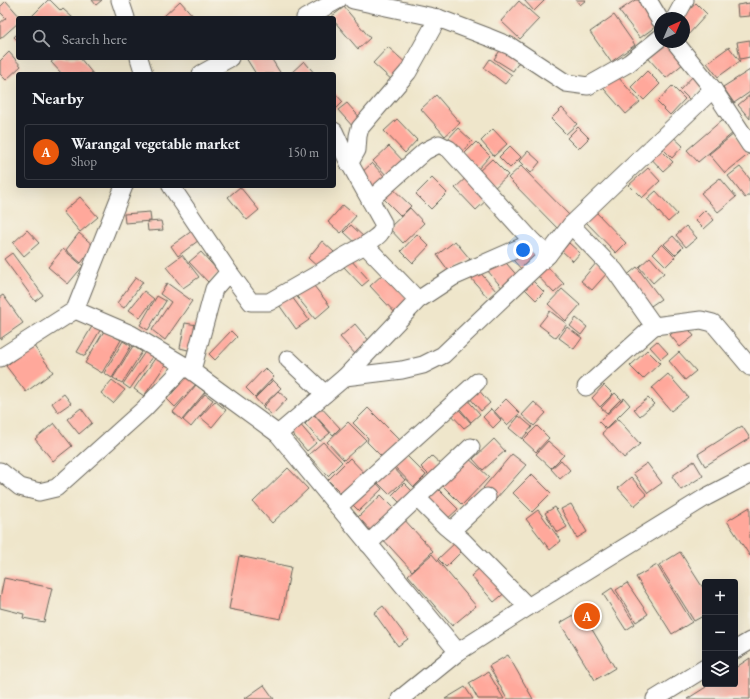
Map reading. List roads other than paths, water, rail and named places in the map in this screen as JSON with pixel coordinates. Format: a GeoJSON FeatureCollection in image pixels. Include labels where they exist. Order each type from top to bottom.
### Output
{"type":"FeatureCollection","features":[{"type":"Feature","properties":{"kind":"street"},"geometry":{"type":"LineString","coordinates":[[120,0],[125,16]]}},
{"type":"Feature","properties":{"kind":"street"},"geometry":{"type":"LineString","coordinates":[[309,16],[338,0]]}},
{"type":"Feature","properties":{"kind":"street"},"geometry":{"type":"LineString","coordinates":[[648,0],[655,12]]}},
{"type":"Feature","properties":{"kind":"street"},"geometry":{"type":"LineString","coordinates":[[678,12],[685,0]]}},
{"type":"Feature","properties":{"kind":"street"},"geometry":{"type":"LineString","coordinates":[[360,1],[438,18],[488,37],[510,46],[566,83],[588,86],[629,63],[654,43]]}},
{"type":"Feature","properties":{"kind":"street"},"geometry":{"type":"LineString","coordinates":[[343,159],[357,150],[360,128],[408,72],[438,18]]}},
{"type":"Feature","properties":{"kind":"street"},"geometry":{"type":"LineString","coordinates":[[680,48],[713,89],[750,145]]}},
{"type":"Feature","properties":{"kind":"street"},"geometry":{"type":"LineString","coordinates":[[140,60],[143,72]]}},
{"type":"Feature","properties":{"kind":"street"},"geometry":{"type":"LineString","coordinates":[[205,72],[226,60]]}},
{"type":"Feature","properties":{"kind":"street"},"geometry":{"type":"LineString","coordinates":[[345,377],[402,370],[423,365],[443,355],[548,255],[571,226],[713,89]]}},
{"type":"Feature","properties":{"kind":"street"},"geometry":{"type":"LineString","coordinates":[[172,188],[251,302],[269,302],[365,245],[381,234],[384,228],[383,223],[370,200],[343,159],[336,137]]}},
{"type":"Feature","properties":{"kind":"street"},"geometry":{"type":"LineString","coordinates":[[370,200],[425,151],[439,144],[454,154],[533,242],[548,255]]}},
{"type":"Feature","properties":{"kind":"street"},"geometry":{"type":"LineString","coordinates":[[0,358],[76,310],[123,188]]}},
{"type":"Feature","properties":{"kind":"street"},"geometry":{"type":"LineString","coordinates":[[571,226],[615,271],[654,326]]}},
{"type":"Feature","properties":{"kind":"street"},"geometry":{"type":"LineString","coordinates":[[278,434],[345,377],[418,300],[453,276],[533,242]]}},
{"type":"Feature","properties":{"kind":"street"},"geometry":{"type":"LineString","coordinates":[[365,245],[418,300]]}},
{"type":"Feature","properties":{"kind":"street"},"geometry":{"type":"LineString","coordinates":[[0,471],[20,487],[39,492],[56,488],[188,368],[214,290],[229,272]]}},
{"type":"Feature","properties":{"kind":"street"},"geometry":{"type":"LineString","coordinates":[[76,310],[131,334],[188,368],[278,434],[458,652]]}},
{"type":"Feature","properties":{"kind":"street"},"geometry":{"type":"LineString","coordinates":[[586,387],[654,326],[701,320],[713,323],[750,367]]}},
{"type":"Feature","properties":{"kind":"street"},"geometry":{"type":"LineString","coordinates":[[288,360],[324,394]]}},
{"type":"Feature","properties":{"kind":"street"},"geometry":{"type":"LineString","coordinates":[[338,507],[477,382]]}},
{"type":"Feature","properties":{"kind":"street"},"geometry":{"type":"LineString","coordinates":[[368,544],[470,447]]}},
{"type":"Feature","properties":{"kind":"street"},"geometry":{"type":"LineString","coordinates":[[400,699],[458,652],[528,607],[706,498],[750,474]]}},
{"type":"Feature","properties":{"kind":"street"},"geometry":{"type":"LineString","coordinates":[[451,531],[487,497]]}},
{"type":"Feature","properties":{"kind":"street"},"geometry":{"type":"LineString","coordinates":[[417,498],[528,607]]}},
{"type":"Feature","properties":{"kind":"street"},"geometry":{"type":"LineString","coordinates":[[738,648],[750,641]]}},
{"type":"Feature","properties":{"kind":"street"},"geometry":{"type":"LineString","coordinates":[[655,699],[702,670]]}},
{"type":"Feature","properties":{"kind":"place","name":"Warangal vegetable market"},"geometry":{"type":"Point","coordinates":[587,616]}}]}
